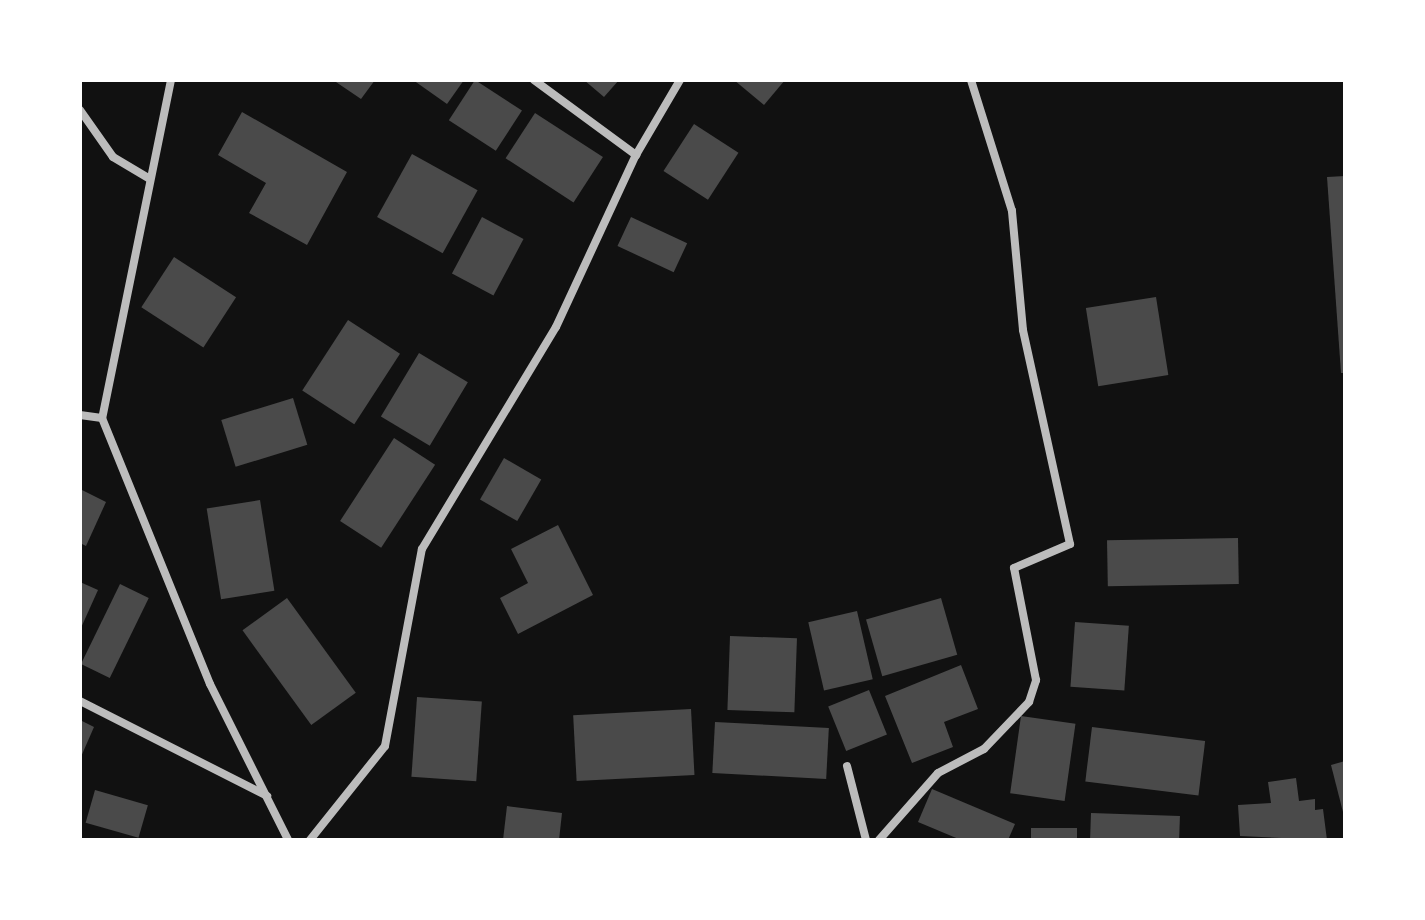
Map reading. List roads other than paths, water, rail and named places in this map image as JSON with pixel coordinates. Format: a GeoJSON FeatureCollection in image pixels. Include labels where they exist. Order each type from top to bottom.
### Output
{"type":"FeatureCollection","features":[{"type":"Feature","properties":{"kind":"street"},"geometry":{"type":"LineString","coordinates":[[171,80],[102,418],[210,684],[288,840]]}},
{"type":"Feature","properties":{"kind":"street"},"geometry":{"type":"LineString","coordinates":[[534,80],[636,155]]}},
{"type":"Feature","properties":{"kind":"street"},"geometry":{"type":"LineString","coordinates":[[310,840],[385,746],[422,549],[556,327],[636,155],[680,80]]}},
{"type":"Feature","properties":{"kind":"street"},"geometry":{"type":"LineString","coordinates":[[879,840],[938,773],[984,749],[1029,702],[1036,680],[1014,568],[1070,544],[1023,330],[1012,211],[971,80]]}},
{"type":"Feature","properties":{"kind":"street"},"geometry":{"type":"LineString","coordinates":[[80,110],[113,157],[150,179]]}},
{"type":"Feature","properties":{"kind":"street"},"geometry":{"type":"LineString","coordinates":[[80,415],[102,418]]}},
{"type":"Feature","properties":{"kind":"street"},"geometry":{"type":"LineString","coordinates":[[80,701],[267,796]]}},
{"type":"Feature","properties":{"kind":"street"},"geometry":{"type":"LineString","coordinates":[[847,766],[866,840]]}}]}
